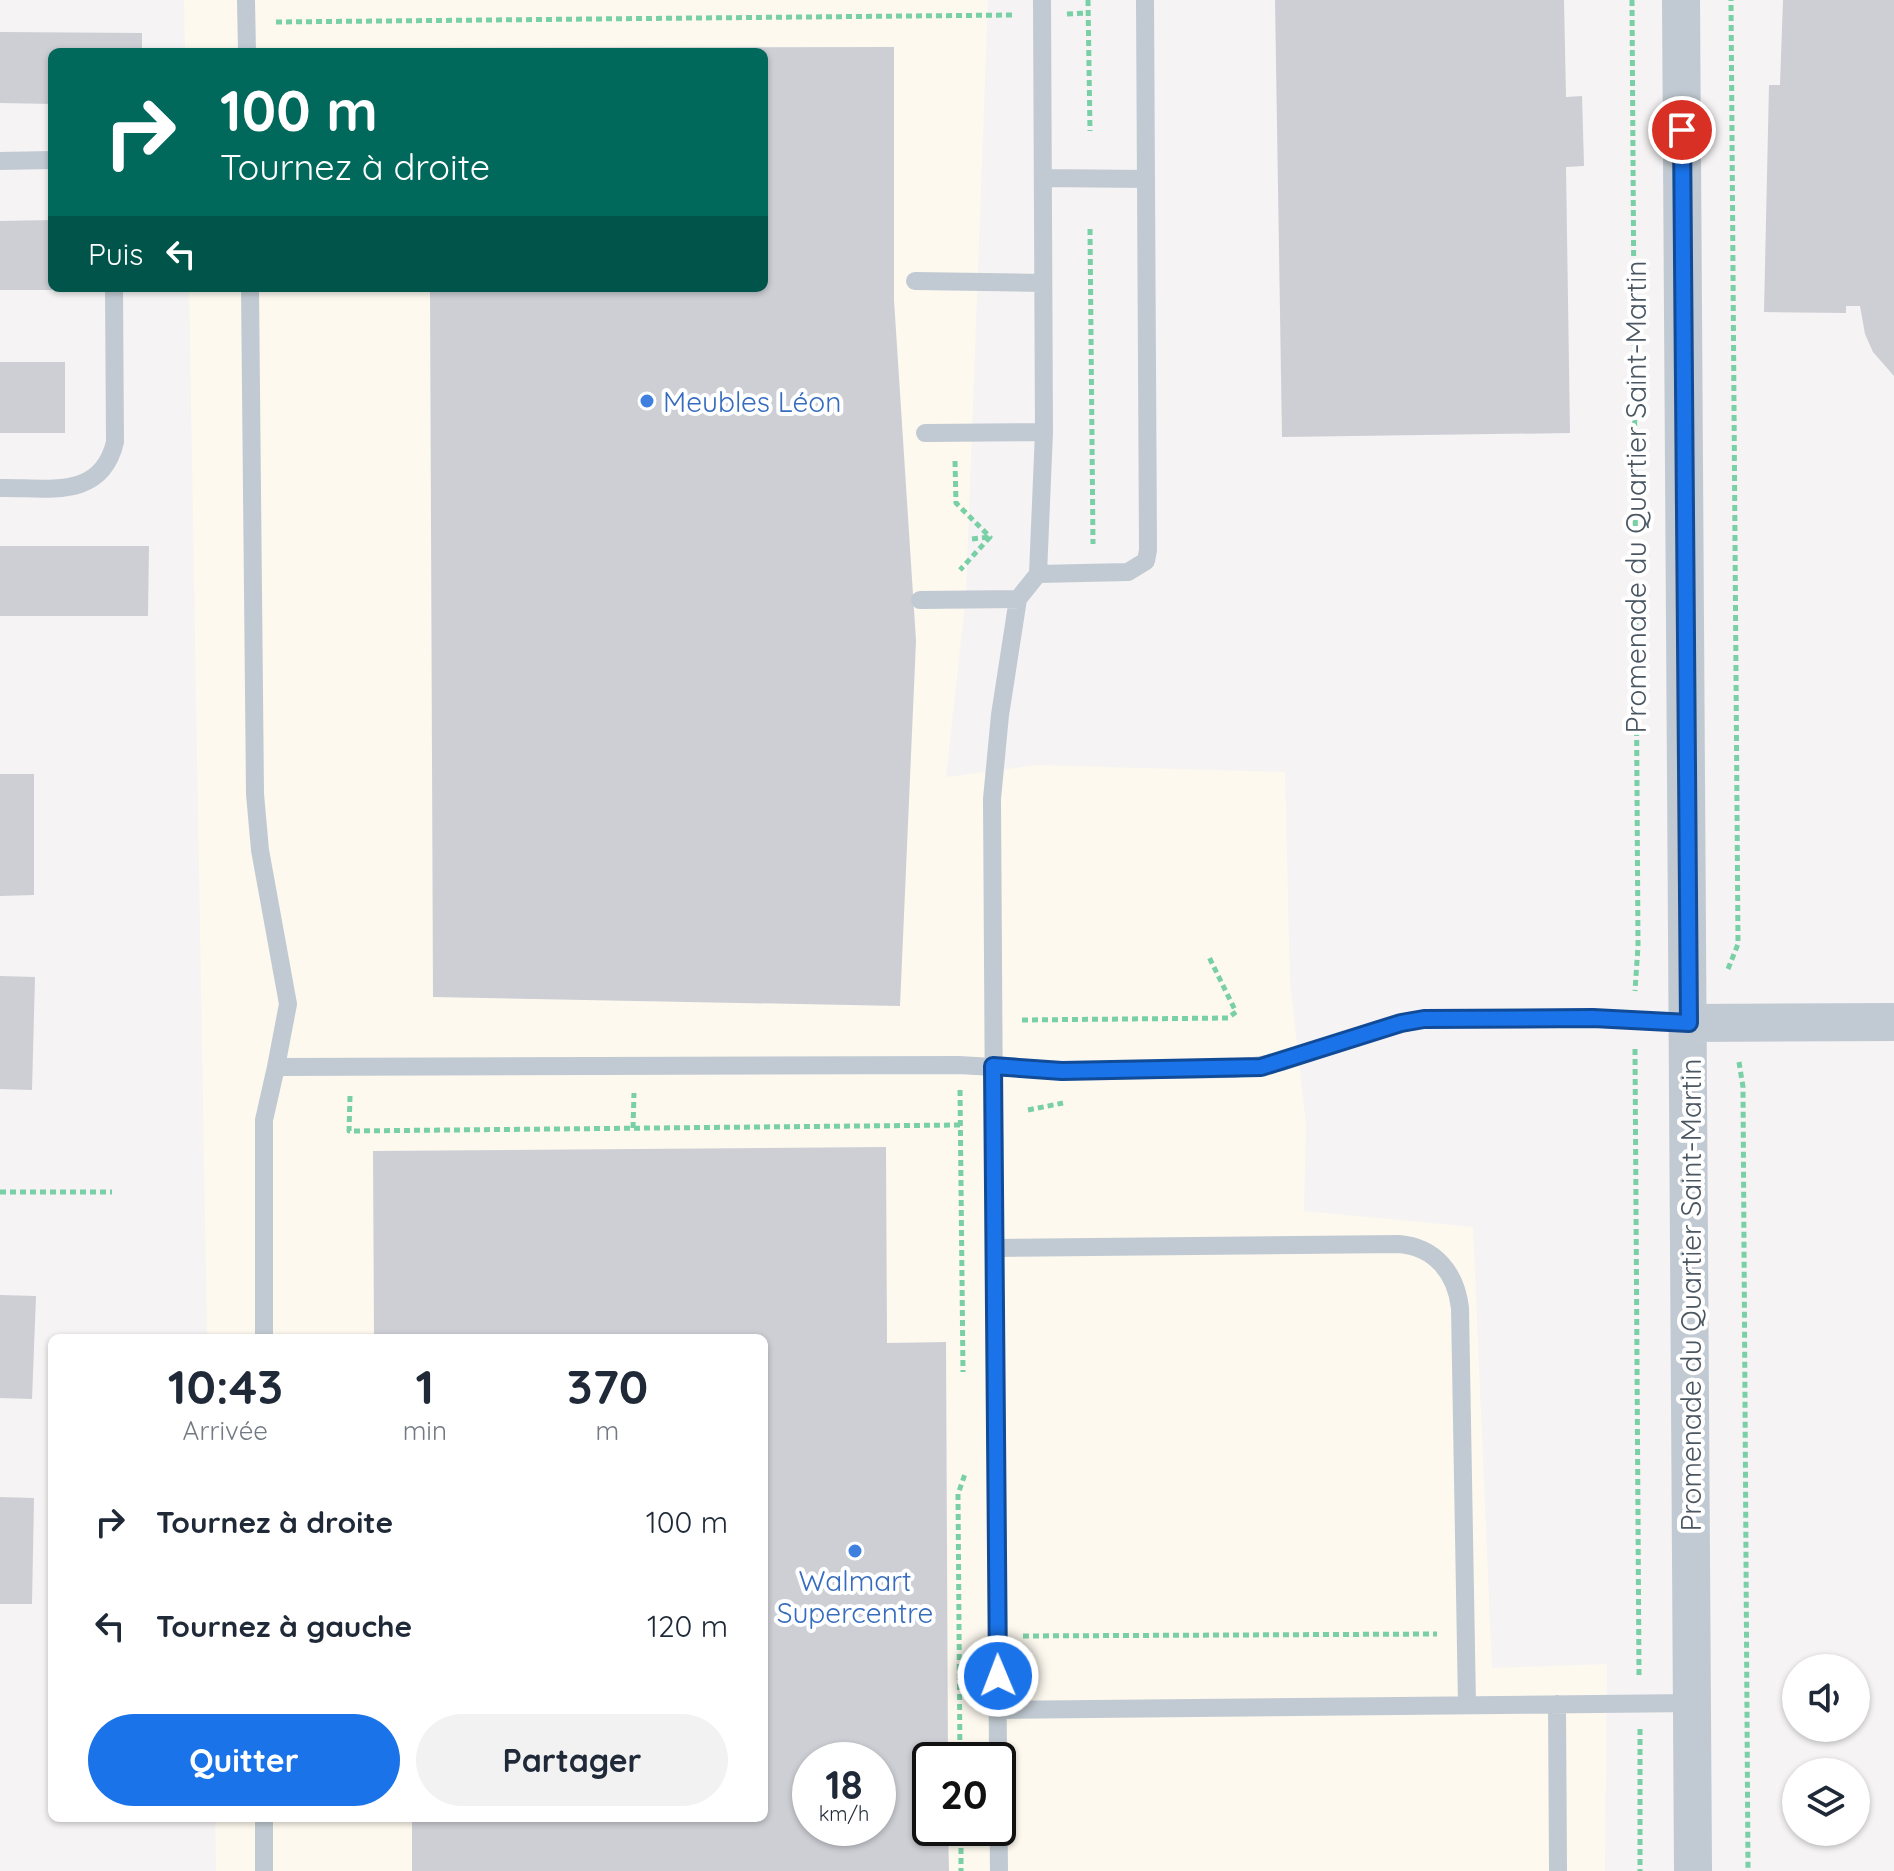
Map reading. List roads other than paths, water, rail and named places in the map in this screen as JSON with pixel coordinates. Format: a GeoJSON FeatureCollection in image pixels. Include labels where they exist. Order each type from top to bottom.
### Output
{"type":"FeatureCollection","features":[{"type":"Feature","properties":{"kind":"street","name":"Promenade du Quartier Saint-Martin"},"geometry":{"type":"LineString","coordinates":[[1681,0],[1693,1871]]}},
{"type":"Feature","properties":{"kind":"street"},"geometry":{"type":"LineString","coordinates":[[1689,1023],[1894,1022]]}},
{"type":"Feature","properties":{"kind":"lane"},"geometry":{"type":"LineString","coordinates":[[246,0],[247,48]]}},
{"type":"Feature","properties":{"kind":"lane"},"geometry":{"type":"LineString","coordinates":[[998,1742],[994,764],[1018,599],[1038,574],[1044,432],[1042,0]]}},
{"type":"Feature","properties":{"kind":"lane"},"geometry":{"type":"LineString","coordinates":[[1038,574],[1128,572],[1146,561],[1145,0]]}},
{"type":"Feature","properties":{"kind":"lane"},"geometry":{"type":"LineString","coordinates":[[0,161],[48,160]]}},
{"type":"Feature","properties":{"kind":"lane"},"geometry":{"type":"LineString","coordinates":[[1043,178],[1146,179]]}},
{"type":"Feature","properties":{"kind":"lane"},"geometry":{"type":"LineString","coordinates":[[915,281],[1043,283]]}},
{"type":"Feature","properties":{"kind":"lane"},"geometry":{"type":"LineString","coordinates":[[0,488],[82,485],[100,475],[107,466],[115,442],[114,292]]}},
{"type":"Feature","properties":{"kind":"lane"},"geometry":{"type":"LineString","coordinates":[[250,292],[255,794],[260,850],[288,1004],[264,1120],[264,1334]]}},
{"type":"Feature","properties":{"kind":"lane"},"geometry":{"type":"LineString","coordinates":[[925,433],[1044,432]]}},
{"type":"Feature","properties":{"kind":"lane"},"geometry":{"type":"LineString","coordinates":[[920,600],[1018,599]]}},
{"type":"Feature","properties":{"kind":"lane"},"geometry":{"type":"LineString","coordinates":[[276,1067],[993,1066],[1062,1071],[1261,1067],[1390,1026],[1424,1019],[1593,1018],[1689,1023]]}},
{"type":"Feature","properties":{"kind":"lane"},"geometry":{"type":"LineString","coordinates":[[995,1248],[1399,1244],[1421,1248],[1443,1265],[1455,1283],[1460,1308],[1467,1705]]}},
{"type":"Feature","properties":{"kind":"lane"},"geometry":{"type":"LineString","coordinates":[[997,1710],[1693,1703]]}},
{"type":"Feature","properties":{"kind":"lane"},"geometry":{"type":"LineString","coordinates":[[1557,1704],[1558,1871]]}},
{"type":"Feature","properties":{"kind":"lane"},"geometry":{"type":"LineString","coordinates":[[264,1822],[264,1871]]}},
{"type":"Feature","properties":{"kind":"lane"},"geometry":{"type":"LineString","coordinates":[[999,1846],[999,1871]]}},
{"type":"Feature","properties":{"kind":"place","name":"Meubles Léon"},"geometry":{"type":"Point","coordinates":[647,401]}},
{"type":"Feature","properties":{"kind":"place","name":"Walmart Supercentre"},"geometry":{"type":"Point","coordinates":[855,1551]}}]}
